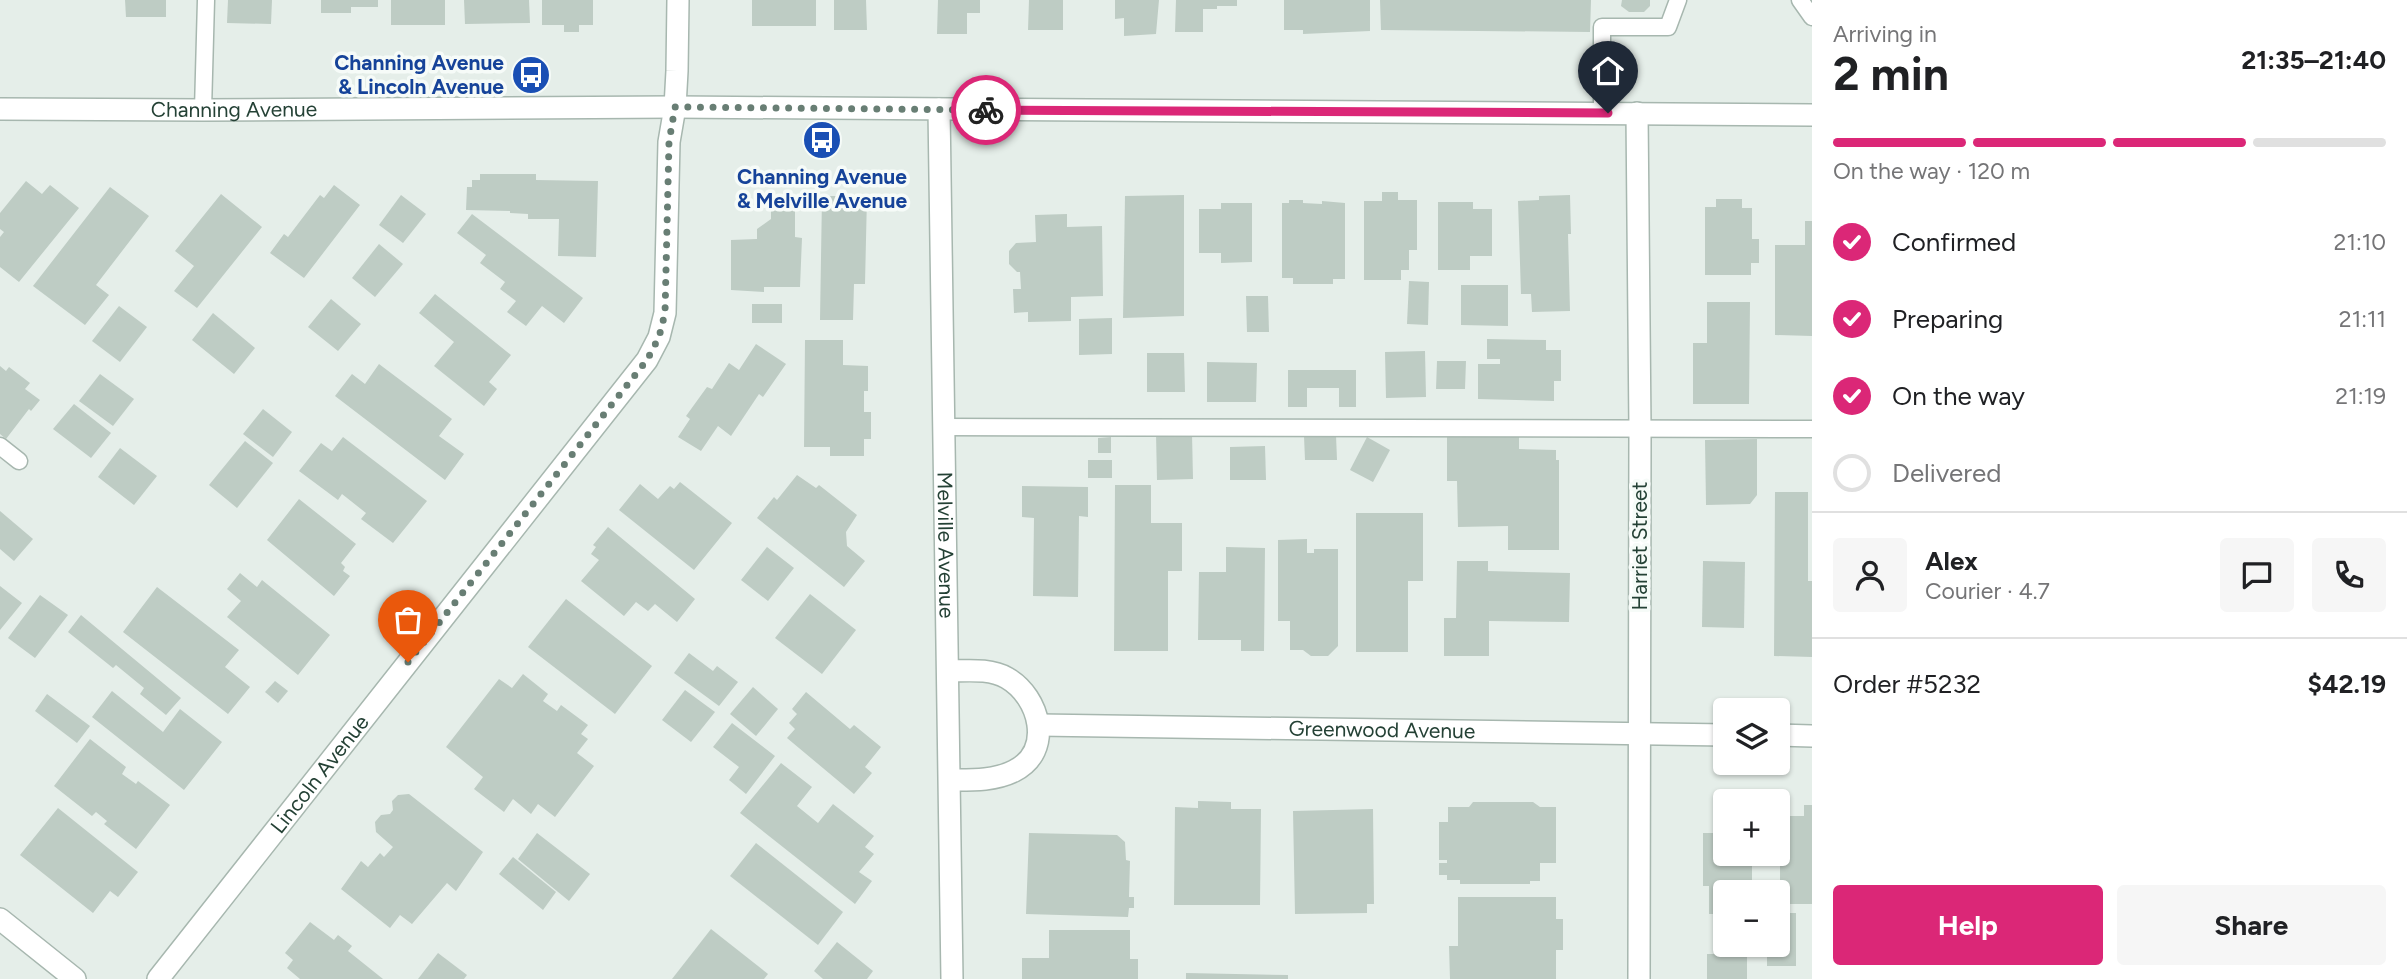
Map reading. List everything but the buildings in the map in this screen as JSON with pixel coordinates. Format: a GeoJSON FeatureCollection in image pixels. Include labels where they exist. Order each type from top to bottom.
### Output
{"type":"FeatureCollection","features":[{"type":"Feature","properties":{"kind":"street","name":"Lincoln Avenue"},"geometry":{"type":"LineString","coordinates":[[158,979],[647,360],[659,337],[665,313],[669,142],[675,107],[678,0]]}},
{"type":"Feature","properties":{"kind":"street","name":"Channing Avenue"},"geometry":{"type":"LineString","coordinates":[[0,109],[675,107],[1812,115]]}},
{"type":"Feature","properties":{"kind":"street","name":"Melville Avenue"},"geometry":{"type":"LineString","coordinates":[[939,109],[952,979]]}},
{"type":"Feature","properties":{"kind":"street","name":"Harriet Street"},"geometry":{"type":"LineString","coordinates":[[1637,113],[1640,429],[1639,979]]}},
{"type":"Feature","properties":{"kind":"street"},"geometry":{"type":"LineString","coordinates":[[948,671],[989,671],[1007,678],[1035,707],[1039,725],[1032,754],[1017,770],[999,777],[950,780]]}},
{"type":"Feature","properties":{"kind":"street","name":"Greenwood Avenue"},"geometry":{"type":"LineString","coordinates":[[1039,725],[1713,735]]}},
{"type":"Feature","properties":{"kind":"street"},"geometry":{"type":"LineString","coordinates":[[1790,735],[1812,736]]}},
{"type":"Feature","properties":{"kind":"street"},"geometry":{"type":"LineString","coordinates":[[0,919],[75,979]]}},
{"type":"Feature","properties":{"kind":"lane"},"geometry":{"type":"LineString","coordinates":[[203,110],[206,0]]}},
{"type":"Feature","properties":{"kind":"lane"},"geometry":{"type":"LineString","coordinates":[[1602,113],[1602,27],[1668,27],[1678,0]]}},
{"type":"Feature","properties":{"kind":"lane"},"geometry":{"type":"LineString","coordinates":[[1800,0],[1812,17]]}},
{"type":"Feature","properties":{"kind":"lane"},"geometry":{"type":"LineString","coordinates":[[944,428],[1812,429]]}},
{"type":"Feature","properties":{"kind":"lane"},"geometry":{"type":"LineString","coordinates":[[0,446],[19,461]]}},
{"type":"Feature","properties":{"kind":"way so far"},"geometry":{"type":"LineString","coordinates":[[408,662],[647,360],[659,337],[668,284],[669,142],[675,107],[986,110]]}},
{"type":"Feature","properties":{"kind":"place","name":"Channing Avenue & Lincoln Avenue"},"geometry":{"type":"Point","coordinates":[531,75]}},
{"type":"Feature","properties":{"kind":"place","name":"Channing Avenue & Melville Avenue"},"geometry":{"type":"Point","coordinates":[822,140]}},
{"type":"Feature","properties":{"kind":"route"},"geometry":{"type":"LineString","coordinates":[[986,110],[1608,113]]}}]}
